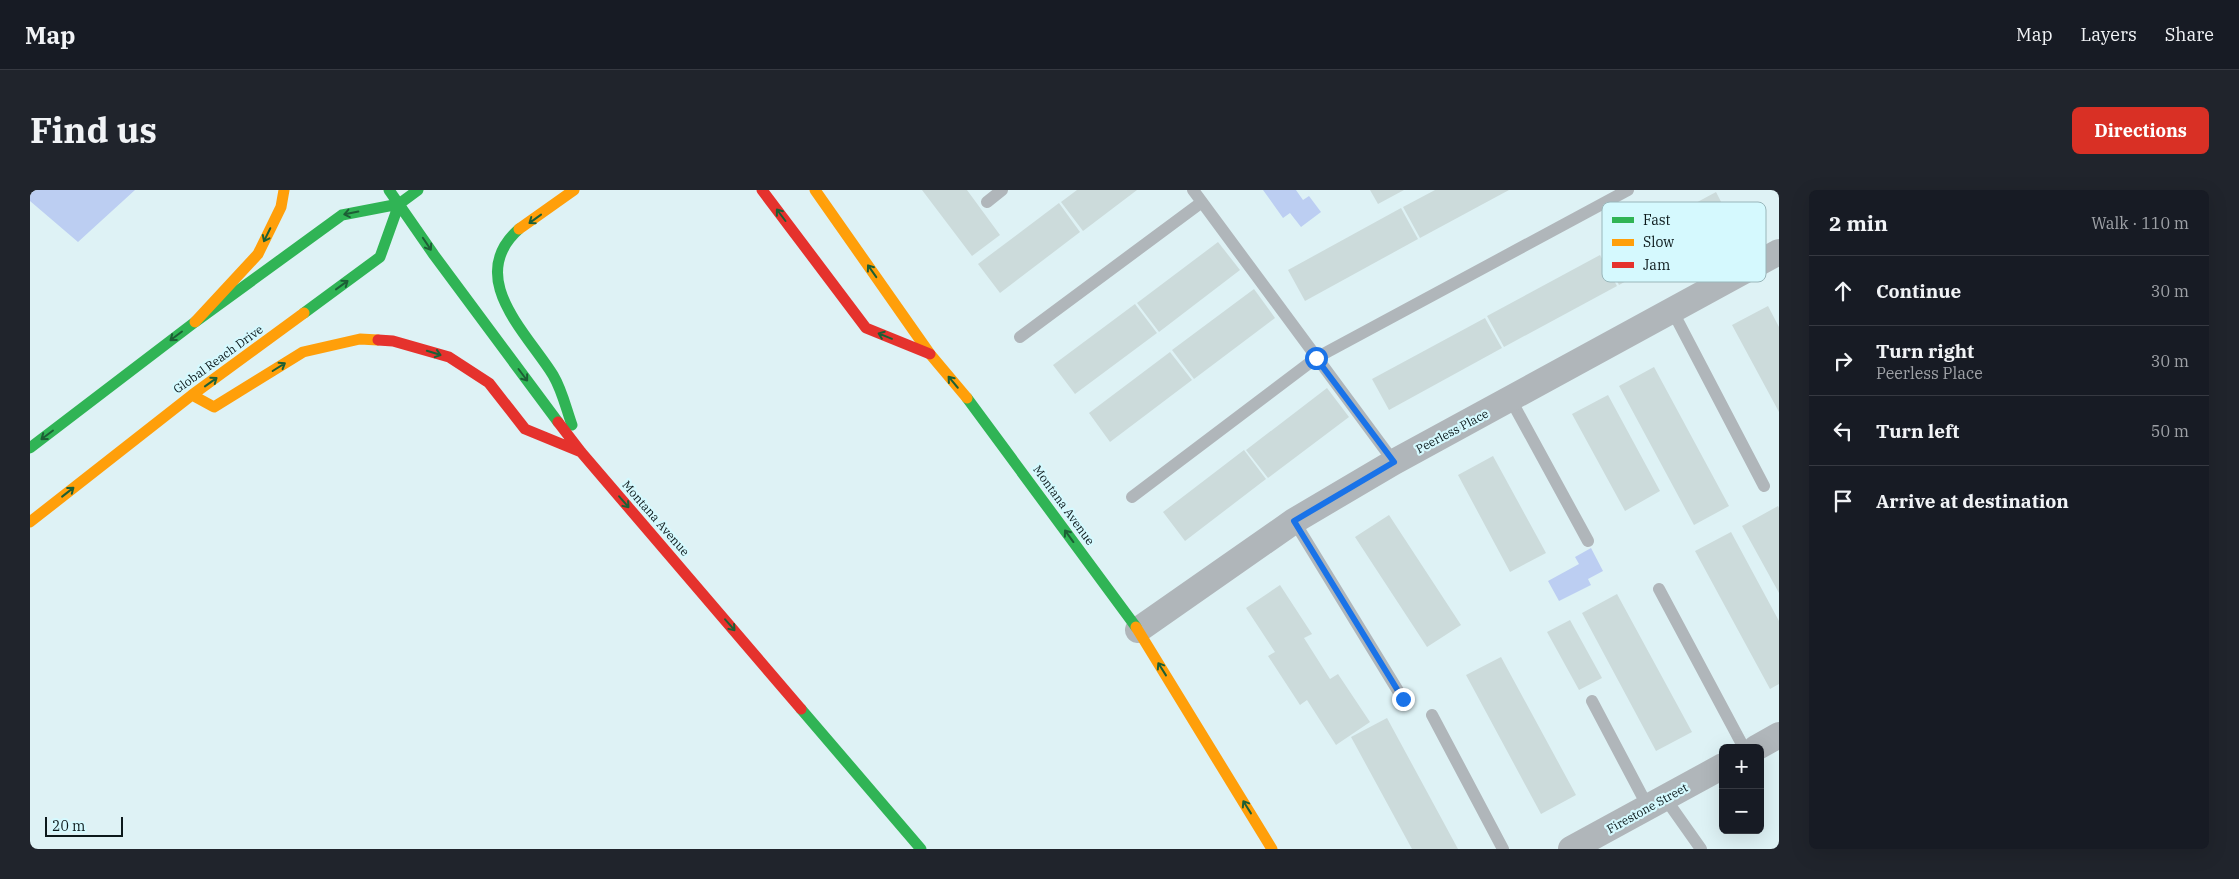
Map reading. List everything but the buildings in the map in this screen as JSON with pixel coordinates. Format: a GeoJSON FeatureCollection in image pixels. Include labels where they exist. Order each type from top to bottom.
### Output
{"type":"FeatureCollection","features":[{"type":"Feature","properties":{"kind":"main road"},"geometry":{"type":"LineString","coordinates":[[195,322],[258,254],[281,207],[284,190]]}},
{"type":"Feature","properties":{"kind":"main road","name":"Montana Avenue"},"geometry":{"type":"LineString","coordinates":[[389,190],[434,255],[581,452],[922,849]]}},
{"type":"Feature","properties":{"kind":"main road"},"geometry":{"type":"LineString","coordinates":[[30,448],[195,322],[342,215],[399,204],[418,190]]}},
{"type":"Feature","properties":{"kind":"main road"},"geometry":{"type":"LineString","coordinates":[[574,190],[512,236],[498,258],[496,278],[504,303],[554,377],[581,452]]}},
{"type":"Feature","properties":{"kind":"main road"},"geometry":{"type":"LineString","coordinates":[[762,190],[866,328],[930,354]]}},
{"type":"Feature","properties":{"kind":"main road","name":"Montana Avenue"},"geometry":{"type":"LineString","coordinates":[[815,190],[930,354],[977,410],[1138,630],[1272,849]]}},
{"type":"Feature","properties":{"kind":"main road","name":"Global Reach Drive"},"geometry":{"type":"LineString","coordinates":[[30,522],[192,395],[380,257],[399,204]]}},
{"type":"Feature","properties":{"kind":"main road"},"geometry":{"type":"LineString","coordinates":[[192,395],[214,407],[303,352],[360,339],[393,341],[449,357],[489,383],[524,429],[581,452]]}},
{"type":"Feature","properties":{"kind":"street","name":"Peerless Place"},"geometry":{"type":"LineString","coordinates":[[1766,259],[1779,252]]}},
{"type":"Feature","properties":{"kind":"street","name":"Peerless Place"},"geometry":{"type":"LineString","coordinates":[[1138,630],[1294,521],[1394,462],[1511,400],[1724,282]]}},
{"type":"Feature","properties":{"kind":"street"},"geometry":{"type":"LineString","coordinates":[[1763,744],[1779,735]]}},
{"type":"Feature","properties":{"kind":"street","name":"Firestone Street"},"geometry":{"type":"LineString","coordinates":[[1571,849],[1719,768]]}},
{"type":"Feature","properties":{"kind":"lane"},"geometry":{"type":"LineString","coordinates":[[987,202],[1002,190]]}},
{"type":"Feature","properties":{"kind":"lane"},"geometry":{"type":"LineString","coordinates":[[1193,190],[1394,462]]}},
{"type":"Feature","properties":{"kind":"lane"},"geometry":{"type":"LineString","coordinates":[[1606,202],[1628,190]]}},
{"type":"Feature","properties":{"kind":"lane"},"geometry":{"type":"LineString","coordinates":[[1020,337],[1202,202]]}},
{"type":"Feature","properties":{"kind":"lane"},"geometry":{"type":"LineString","coordinates":[[1132,497],[1316,358],[1602,204]]}},
{"type":"Feature","properties":{"kind":"lane"},"geometry":{"type":"LineString","coordinates":[[1672,310],[1764,486]]}},
{"type":"Feature","properties":{"kind":"lane"},"geometry":{"type":"LineString","coordinates":[[1511,400],[1588,540]]}},
{"type":"Feature","properties":{"kind":"lane"},"geometry":{"type":"LineString","coordinates":[[1294,521],[1403,699]]}},
{"type":"Feature","properties":{"kind":"lane"},"geometry":{"type":"LineString","coordinates":[[1659,589],[1742,744]]}},
{"type":"Feature","properties":{"kind":"lane"},"geometry":{"type":"LineString","coordinates":[[1592,701],[1656,802],[1701,849]]}},
{"type":"Feature","properties":{"kind":"lane"},"geometry":{"type":"LineString","coordinates":[[1432,715],[1503,849]]}},
{"type":"Feature","properties":{"kind":"water"},"geometry":{"type":"Polygon","coordinates":[[[30,190],[135,190],[78,242],[30,201],[30,190]]]}},
{"type":"Feature","properties":{"kind":"water"},"geometry":{"type":"Polygon","coordinates":[[[1263,190],[1296,190],[1303,200],[1309,196],[1321,212],[1301,227],[1290,213],[1283,218],[1263,190]]]}},
{"type":"Feature","properties":{"kind":"water"},"geometry":{"type":"Polygon","coordinates":[[[1591,548],[1603,571],[1588,579],[1591,585],[1559,601],[1548,581],[1579,564],[1575,557],[1591,548]]]}},
{"type":"Feature","properties":{"kind":"traffic: fast"},"geometry":{"type":"LineString","coordinates":[[389,190],[434,255],[558,422]]}},
{"type":"Feature","properties":{"kind":"traffic: fast"},"geometry":{"type":"LineString","coordinates":[[30,448],[195,322],[342,215],[399,204],[418,190]]}},
{"type":"Feature","properties":{"kind":"traffic: fast"},"geometry":{"type":"LineString","coordinates":[[304,313],[380,257],[399,204]]}},
{"type":"Feature","properties":{"kind":"traffic: fast"},"geometry":{"type":"LineString","coordinates":[[519,229],[504,247],[498,266],[499,285],[516,323],[553,375],[572,425]]}},
{"type":"Feature","properties":{"kind":"traffic: fast"},"geometry":{"type":"LineString","coordinates":[[967,398],[1136,627]]}},
{"type":"Feature","properties":{"kind":"traffic: fast"},"geometry":{"type":"LineString","coordinates":[[801,709],[921,849]]}},
{"type":"Feature","properties":{"kind":"traffic: slow"},"geometry":{"type":"LineString","coordinates":[[195,322],[258,254],[281,207],[284,190]]}},
{"type":"Feature","properties":{"kind":"traffic: slow"},"geometry":{"type":"LineString","coordinates":[[519,229],[574,190]]}},
{"type":"Feature","properties":{"kind":"traffic: slow"},"geometry":{"type":"LineString","coordinates":[[815,190],[930,354],[967,398]]}},
{"type":"Feature","properties":{"kind":"traffic: slow"},"geometry":{"type":"LineString","coordinates":[[30,522],[192,395],[304,313]]}},
{"type":"Feature","properties":{"kind":"traffic: slow"},"geometry":{"type":"LineString","coordinates":[[192,395],[214,407],[303,352],[360,339],[378,340]]}},
{"type":"Feature","properties":{"kind":"traffic: slow"},"geometry":{"type":"LineString","coordinates":[[1136,627],[1272,849]]}},
{"type":"Feature","properties":{"kind":"traffic: jam"},"geometry":{"type":"LineString","coordinates":[[762,190],[866,328],[930,354]]}},
{"type":"Feature","properties":{"kind":"traffic: jam"},"geometry":{"type":"LineString","coordinates":[[378,340],[393,341],[449,357],[489,383],[525,429],[581,452]]}},
{"type":"Feature","properties":{"kind":"traffic: jam"},"geometry":{"type":"LineString","coordinates":[[558,422],[581,452],[801,709]]}},
{"type":"Feature","properties":{"kind":"route"},"geometry":{"type":"LineString","coordinates":[[1316,358],[1394,462],[1294,521],[1403,699]]}}]}
